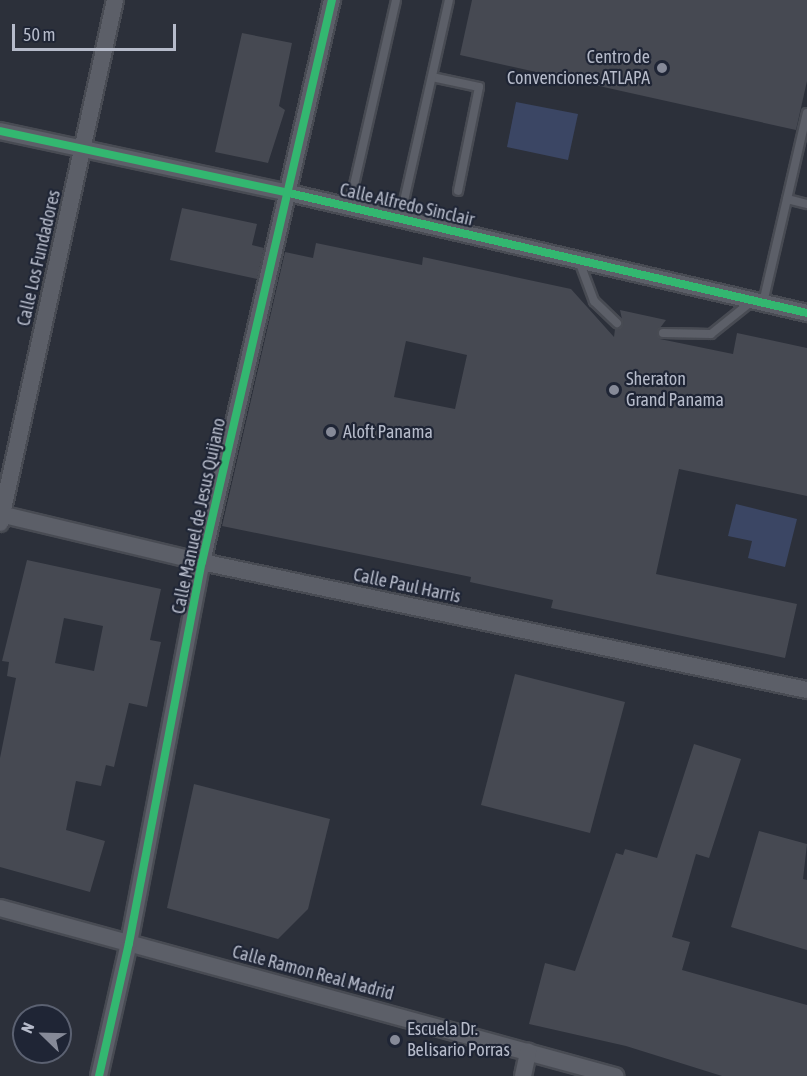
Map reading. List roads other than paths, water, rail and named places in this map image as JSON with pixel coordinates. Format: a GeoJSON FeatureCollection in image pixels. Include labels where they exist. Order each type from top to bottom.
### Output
{"type":"FeatureCollection","features":[{"type":"Feature","properties":{"kind":"street","name":"Calle Los Fundadores"},"geometry":{"type":"LineString","coordinates":[[1,517],[84,149],[115,0]]}},
{"type":"Feature","properties":{"kind":"street","name":"Calle Manuel de Jesus Quijano"},"geometry":{"type":"LineString","coordinates":[[99,1076],[129,943],[202,562],[332,0]]}},
{"type":"Feature","properties":{"kind":"street","name":"Calle Alfredo Sinclair"},"geometry":{"type":"LineString","coordinates":[[0,131],[289,193],[807,314]]}},
{"type":"Feature","properties":{"kind":"street","name":"Calle Paul Harris"},"geometry":{"type":"LineString","coordinates":[[1,517],[202,562],[807,690]]}},
{"type":"Feature","properties":{"kind":"street","name":"Calle Ramon Real Madrid"},"geometry":{"type":"LineString","coordinates":[[0,908],[615,1076]]}},
{"type":"Feature","properties":{"kind":"street"},"geometry":{"type":"LineString","coordinates":[[523,1076],[528,1052]]}},
{"type":"Feature","properties":{"kind":"lane"},"geometry":{"type":"LineString","coordinates":[[349,207],[396,0]]}},
{"type":"Feature","properties":{"kind":"lane"},"geometry":{"type":"LineString","coordinates":[[400,219],[449,0]]}},
{"type":"Feature","properties":{"kind":"lane"},"geometry":{"type":"LineString","coordinates":[[432,77],[479,87],[458,191]]}},
{"type":"Feature","properties":{"kind":"lane"},"geometry":{"type":"LineString","coordinates":[[663,333],[711,334],[757,302],[787,199],[807,113]]}},
{"type":"Feature","properties":{"kind":"lane"},"geometry":{"type":"LineString","coordinates":[[787,199],[807,204]]}},
{"type":"Feature","properties":{"kind":"lane"},"geometry":{"type":"LineString","coordinates":[[579,260],[594,301],[617,323]]}},
{"type":"Feature","properties":{"kind":"water"},"geometry":{"type":"Polygon","coordinates":[[[516,102],[578,114],[568,160],[507,147],[516,102]]]}},
{"type":"Feature","properties":{"kind":"water"},"geometry":{"type":"Polygon","coordinates":[[[736,504],[797,519],[785,567],[748,558],[752,541],[728,536],[736,504]]]}},
{"type":"Feature","properties":{"kind":"place","name":"Centro de Convenciones ATLAPA"},"geometry":{"type":"Point","coordinates":[662,68]}},
{"type":"Feature","properties":{"kind":"place","name":"Sheraton Grand Panama"},"geometry":{"type":"Point","coordinates":[614,390]}},
{"type":"Feature","properties":{"kind":"place","name":"Aloft Panama"},"geometry":{"type":"Point","coordinates":[331,432]}},
{"type":"Feature","properties":{"kind":"place","name":"Escuela Dr. Belisario Porras"},"geometry":{"type":"Point","coordinates":[395,1040]}}]}
